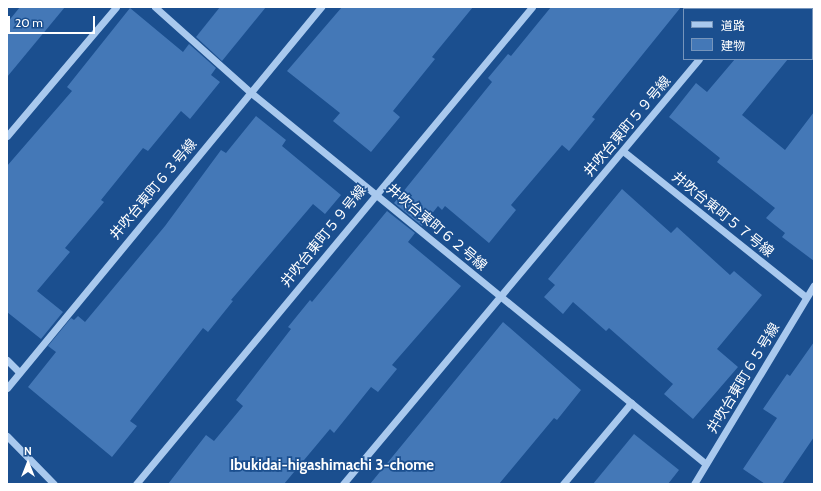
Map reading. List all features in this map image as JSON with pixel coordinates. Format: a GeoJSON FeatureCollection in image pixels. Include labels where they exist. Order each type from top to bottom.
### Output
{"type":"FeatureCollection","features":[{"type":"Feature","properties":{"kind":"street"},"geometry":{"type":"LineString","coordinates":[[7,136],[116,7]]}},
{"type":"Feature","properties":{"kind":"street","name":"井吹台東町６２号線"},"geometry":{"type":"LineString","coordinates":[[155,7],[250,92],[376,193],[706,464]]}},
{"type":"Feature","properties":{"kind":"street","name":"井吹台東町６３号線"},"geometry":{"type":"LineString","coordinates":[[7,388],[320,7]]}},
{"type":"Feature","properties":{"kind":"street","name":"井吹台東町５９号線"},"geometry":{"type":"LineString","coordinates":[[136,484],[376,193],[532,7]]}},
{"type":"Feature","properties":{"kind":"street","name":"井吹台東町５９号線"},"geometry":{"type":"LineString","coordinates":[[343,484],[698,60]]}},
{"type":"Feature","properties":{"kind":"street","name":"井吹台東町５７号線"},"geometry":{"type":"LineString","coordinates":[[623,151],[806,297]]}},
{"type":"Feature","properties":{"kind":"street","name":"井吹台東町６５号線"},"geometry":{"type":"LineString","coordinates":[[694,484],[814,285]]}},
{"type":"Feature","properties":{"kind":"street"},"geometry":{"type":"LineString","coordinates":[[7,360],[19,372]]}},
{"type":"Feature","properties":{"kind":"street"},"geometry":{"type":"LineString","coordinates":[[563,484],[631,402]]}},
{"type":"Feature","properties":{"kind":"street"},"geometry":{"type":"LineString","coordinates":[[7,436],[54,484]]}},
{"type":"Feature","properties":{"kind":"building"},"geometry":{"type":"Polygon","coordinates":[[[20,7],[65,7],[7,77],[7,23],[20,7]]]}},
{"type":"Feature","properties":{"kind":"building"},"geometry":{"type":"Polygon","coordinates":[[[220,7],[266,7],[222,61],[196,37],[220,7]]]}},
{"type":"Feature","properties":{"kind":"building"},"geometry":{"type":"Polygon","coordinates":[[[342,7],[473,7],[432,57],[435,59],[393,111],[400,117],[371,152],[333,121],[340,113],[287,71],[342,7]]]}},
{"type":"Feature","properties":{"kind":"building"},"geometry":{"type":"Polygon","coordinates":[[[551,7],[681,7],[592,117],[595,119],[569,151],[562,145],[511,205],[516,210],[489,243],[445,206],[442,210],[438,206],[422,226],[394,203],[492,82],[488,78],[508,54],[511,56],[551,7]]]}},
{"type":"Feature","properties":{"kind":"building"},"geometry":{"type":"Polygon","coordinates":[[[130,8],[183,52],[189,44],[216,68],[211,75],[220,82],[190,119],[181,111],[148,151],[143,148],[101,200],[104,202],[65,248],[70,252],[37,291],[63,312],[41,339],[7,312],[7,166],[72,91],[67,87],[130,8]]]}},
{"type":"Feature","properties":{"kind":"building"},"geometry":{"type":"Polygon","coordinates":[[[734,60],[787,60],[742,115],[785,150],[814,112],[814,261],[782,237],[785,233],[766,218],[775,208],[717,162],[720,158],[669,117],[696,83],[707,92],[734,60]]]}},
{"type":"Feature","properties":{"kind":"building"},"geometry":{"type":"Polygon","coordinates":[[[256,116],[286,140],[282,146],[341,195],[325,214],[313,204],[231,300],[233,301],[208,332],[203,328],[130,421],[137,426],[112,457],[28,387],[56,352],[48,346],[71,318],[74,320],[78,316],[85,322],[165,226],[221,150],[226,153],[256,116]]]}},
{"type":"Feature","properties":{"kind":"building"},"geometry":{"type":"Polygon","coordinates":[[[622,189],[671,233],[677,227],[730,275],[734,271],[762,295],[717,349],[738,367],[693,419],[664,394],[673,384],[609,328],[606,331],[573,302],[563,314],[544,297],[555,285],[548,279],[622,189]]]}},
{"type":"Feature","properties":{"kind":"building"},"geometry":{"type":"Polygon","coordinates":[[[387,211],[415,233],[408,242],[461,286],[392,365],[397,369],[378,392],[371,387],[334,433],[330,429],[284,484],[168,484],[206,435],[214,441],[243,406],[236,400],[291,329],[288,327],[310,300],[312,302],[387,211]]]}},
{"type":"Feature","properties":{"kind":"building"},"geometry":{"type":"Polygon","coordinates":[[[503,322],[581,390],[557,420],[554,418],[499,484],[370,484],[503,322]]]}},
{"type":"Feature","properties":{"kind":"building"},"geometry":{"type":"Polygon","coordinates":[[[814,342],[814,437],[782,484],[765,484],[743,469],[777,418],[763,409],[787,374],[790,376],[814,342]]]}},
{"type":"Feature","properties":{"kind":"building"},"geometry":{"type":"Polygon","coordinates":[[[634,434],[679,470],[668,484],[593,484],[634,434]]]}},
{"type":"Feature","properties":{"kind":"district","name":"Ibukidai-higashimachi 3-chome"},"geometry":{"type":"Point","coordinates":[332,466]}}]}
